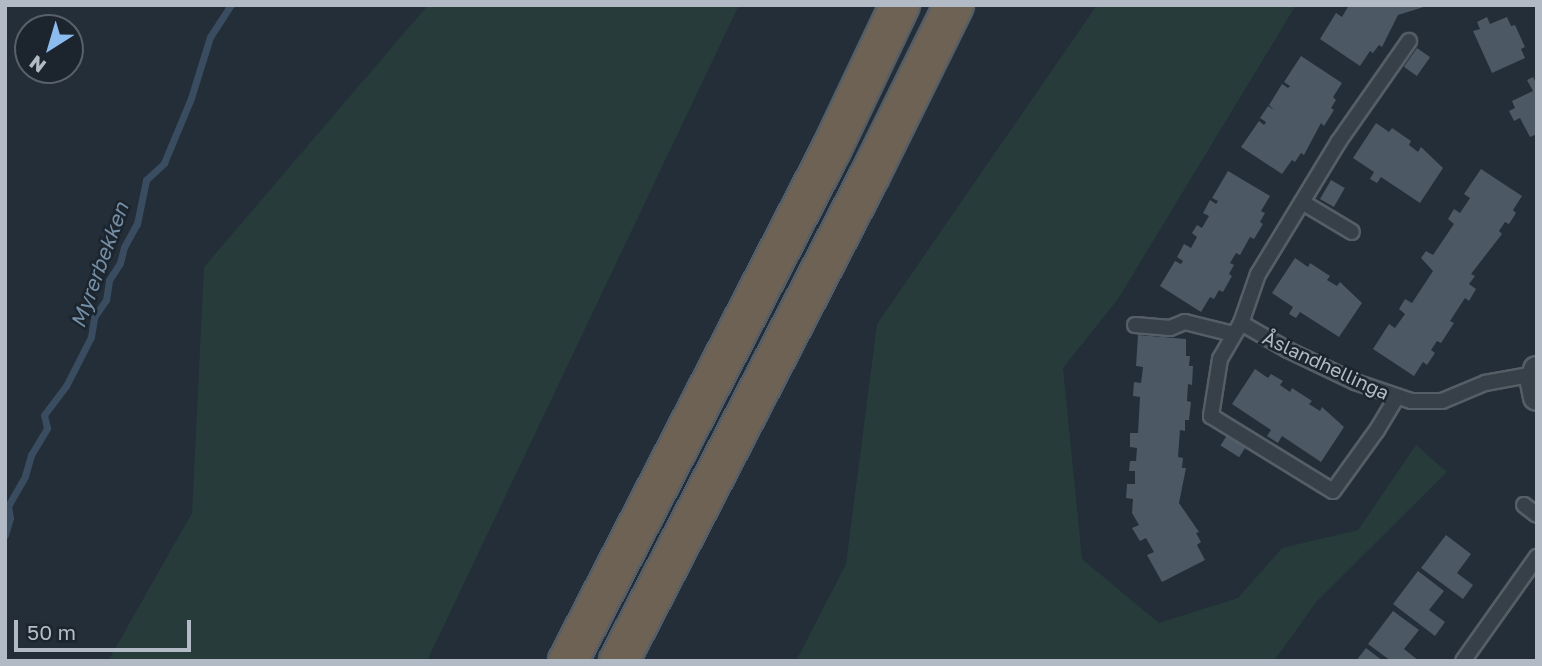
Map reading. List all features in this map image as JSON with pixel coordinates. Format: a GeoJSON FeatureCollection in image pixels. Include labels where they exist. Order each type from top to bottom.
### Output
{"type":"FeatureCollection","features":[{"type":"Feature","properties":{"kind":"highway"},"geometry":{"type":"LineString","coordinates":[[568,661],[831,150],[900,5]]}},
{"type":"Feature","properties":{"kind":"highway"},"geometry":{"type":"LineString","coordinates":[[619,661],[869,177],[954,5]]}},
{"type":"Feature","properties":{"kind":"lane","name":"Åslandhellinga"},"geometry":{"type":"LineString","coordinates":[[1397,397],[1333,491],[1211,416],[1220,359],[1237,328],[1258,274],[1354,118],[1409,41]]}},
{"type":"Feature","properties":{"kind":"lane"},"geometry":{"type":"LineString","coordinates":[[1301,202],[1352,232]]}},
{"type":"Feature","properties":{"kind":"lane"},"geometry":{"type":"LineString","coordinates":[[1135,325],[1170,328],[1185,323],[1237,328]]}},
{"type":"Feature","properties":{"kind":"lane","name":"Åslandhellinga"},"geometry":{"type":"LineString","coordinates":[[1237,328],[1369,388],[1427,403],[1441,401],[1485,383],[1536,381]]}},
{"type":"Feature","properties":{"kind":"lane"},"geometry":{"type":"LineString","coordinates":[[1524,505],[1537,515]]}},
{"type":"Feature","properties":{"kind":"lane"},"geometry":{"type":"LineString","coordinates":[[1463,661],[1537,557]]}},
{"type":"Feature","properties":{"kind":"green space"},"geometry":{"type":"Polygon","coordinates":[[[428,5],[739,5],[427,661],[108,661],[192,513],[204,267],[428,5]]]}},
{"type":"Feature","properties":{"kind":"green space"},"geometry":{"type":"Polygon","coordinates":[[[1097,5],[1296,5],[1118,299],[1063,368],[1082,559],[1159,623],[1238,598],[1282,548],[1358,530],[1416,445],[1447,472],[1317,601],[1274,661],[796,661],[846,564],[877,324],[1097,5]]]}},
{"type":"Feature","properties":{"kind":"building"},"geometry":{"type":"Polygon","coordinates":[[[1349,5],[1430,5],[1398,15],[1382,47],[1379,45],[1373,53],[1370,51],[1360,66],[1320,39],[1336,13],[1342,17],[1349,5]]]}},
{"type":"Feature","properties":{"kind":"building"},"geometry":{"type":"Polygon","coordinates":[[[1487,17],[1490,24],[1507,17],[1511,26],[1515,25],[1525,47],[1521,49],[1525,58],[1492,73],[1473,31],[1480,29],[1477,22],[1487,17]]]}},
{"type":"Feature","properties":{"kind":"building"},"geometry":{"type":"Polygon","coordinates":[[[1417,48],[1430,57],[1417,76],[1404,67],[1417,48]]]}},
{"type":"Feature","properties":{"kind":"building"},"geometry":{"type":"Polygon","coordinates":[[[1301,56],[1342,83],[1333,97],[1336,100],[1331,108],[1334,110],[1324,126],[1321,123],[1304,155],[1301,153],[1295,162],[1292,160],[1282,174],[1241,147],[1259,121],[1264,125],[1266,122],[1260,118],[1268,106],[1274,110],[1269,105],[1282,84],[1288,88],[1290,86],[1284,82],[1301,56]]]}},
{"type":"Feature","properties":{"kind":"building"},"geometry":{"type":"Polygon","coordinates":[[[1533,77],[1537,85],[1537,134],[1530,137],[1520,118],[1514,121],[1509,111],[1515,108],[1512,101],[1533,91],[1527,80],[1533,77]]]}},
{"type":"Feature","properties":{"kind":"building"},"geometry":{"type":"Polygon","coordinates":[[[1376,123],[1389,132],[1392,128],[1411,141],[1409,145],[1418,152],[1421,147],[1443,168],[1420,203],[1381,177],[1377,183],[1370,179],[1374,172],[1353,158],[1376,123]]]}},
{"type":"Feature","properties":{"kind":"building"},"geometry":{"type":"Polygon","coordinates":[[[1481,169],[1522,196],[1513,210],[1516,213],[1509,224],[1505,222],[1499,231],[1502,234],[1471,274],[1475,276],[1469,284],[1476,289],[1469,301],[1465,298],[1450,321],[1454,323],[1441,343],[1437,341],[1431,350],[1435,353],[1427,365],[1423,362],[1414,376],[1373,349],[1389,324],[1395,328],[1405,314],[1399,309],[1405,299],[1412,303],[1433,271],[1421,258],[1426,251],[1433,255],[1454,224],[1448,219],[1454,209],[1460,213],[1470,198],[1464,194],[1481,169]]]}},
{"type":"Feature","properties":{"kind":"building"},"geometry":{"type":"Polygon","coordinates":[[[1228,171],[1270,196],[1261,211],[1265,213],[1260,222],[1263,224],[1254,239],[1250,237],[1240,255],[1236,253],[1230,263],[1234,265],[1229,274],[1232,276],[1223,292],[1219,290],[1214,299],[1210,297],[1201,312],[1160,286],[1175,261],[1181,264],[1183,261],[1177,257],[1184,244],[1191,248],[1197,237],[1192,233],[1197,225],[1202,228],[1209,216],[1203,213],[1210,200],[1216,204],[1218,201],[1212,198],[1228,171]]]}},
{"type":"Feature","properties":{"kind":"building"},"geometry":{"type":"Polygon","coordinates":[[[1331,180],[1345,188],[1334,207],[1320,199],[1331,180]]]}},
{"type":"Feature","properties":{"kind":"building"},"geometry":{"type":"Polygon","coordinates":[[[1295,258],[1308,267],[1310,263],[1330,276],[1327,280],[1337,286],[1340,282],[1362,303],[1339,337],[1300,312],[1296,318],[1289,314],[1293,307],[1272,293],[1295,258]]]}},
{"type":"Feature","properties":{"kind":"building"},"geometry":{"type":"Polygon","coordinates":[[[1138,335],[1186,339],[1186,356],[1190,356],[1189,366],[1193,366],[1192,385],[1188,384],[1187,401],[1191,402],[1189,420],[1185,420],[1185,431],[1180,430],[1178,457],[1183,458],[1182,468],[1186,468],[1179,503],[1199,532],[1196,533],[1201,542],[1197,545],[1205,560],[1162,582],[1147,555],[1154,552],[1146,538],[1140,541],[1132,528],[1139,525],[1132,513],[1133,499],[1126,498],[1127,484],[1135,484],[1135,471],[1129,471],[1130,461],[1136,461],[1137,448],[1130,447],[1130,433],[1138,433],[1140,397],[1133,396],[1134,382],[1141,383],[1143,367],[1136,366],[1138,335]]]}},
{"type":"Feature","properties":{"kind":"building"},"geometry":{"type":"Polygon","coordinates":[[[1255,369],[1268,378],[1271,374],[1283,381],[1280,385],[1290,392],[1292,388],[1312,401],[1309,404],[1320,411],[1322,407],[1344,427],[1321,462],[1282,436],[1278,443],[1267,436],[1271,430],[1232,404],[1255,369]]]}},
{"type":"Feature","properties":{"kind":"building"},"geometry":{"type":"Polygon","coordinates":[[[1229,432],[1248,444],[1239,457],[1221,446],[1229,432]]]}},
{"type":"Feature","properties":{"kind":"building"},"geometry":{"type":"Polygon","coordinates":[[[1446,535],[1471,554],[1457,573],[1473,585],[1463,599],[1421,568],[1446,535]]]}},
{"type":"Feature","properties":{"kind":"building"},"geometry":{"type":"Polygon","coordinates":[[[1418,571],[1444,591],[1429,610],[1445,622],[1435,636],[1393,604],[1418,571]]]}},
{"type":"Feature","properties":{"kind":"building"},"geometry":{"type":"Polygon","coordinates":[[[1393,611],[1419,630],[1404,649],[1419,661],[1391,661],[1368,644],[1393,611]]]}},
{"type":"Feature","properties":{"kind":"building"},"geometry":{"type":"Polygon","coordinates":[[[1366,648],[1383,661],[1356,661],[1366,648]]]}},
{"type":"Feature","properties":{"kind":"waterway","name":"Myrerbekken"},"geometry":{"type":"LineString","coordinates":[[5,535],[10,518],[8,506],[25,476],[31,455],[47,428],[44,415],[66,386],[91,337],[94,317],[106,300],[109,280],[120,263],[124,247],[137,224],[146,180],[164,163],[191,98],[210,37],[231,5]]}}]}
